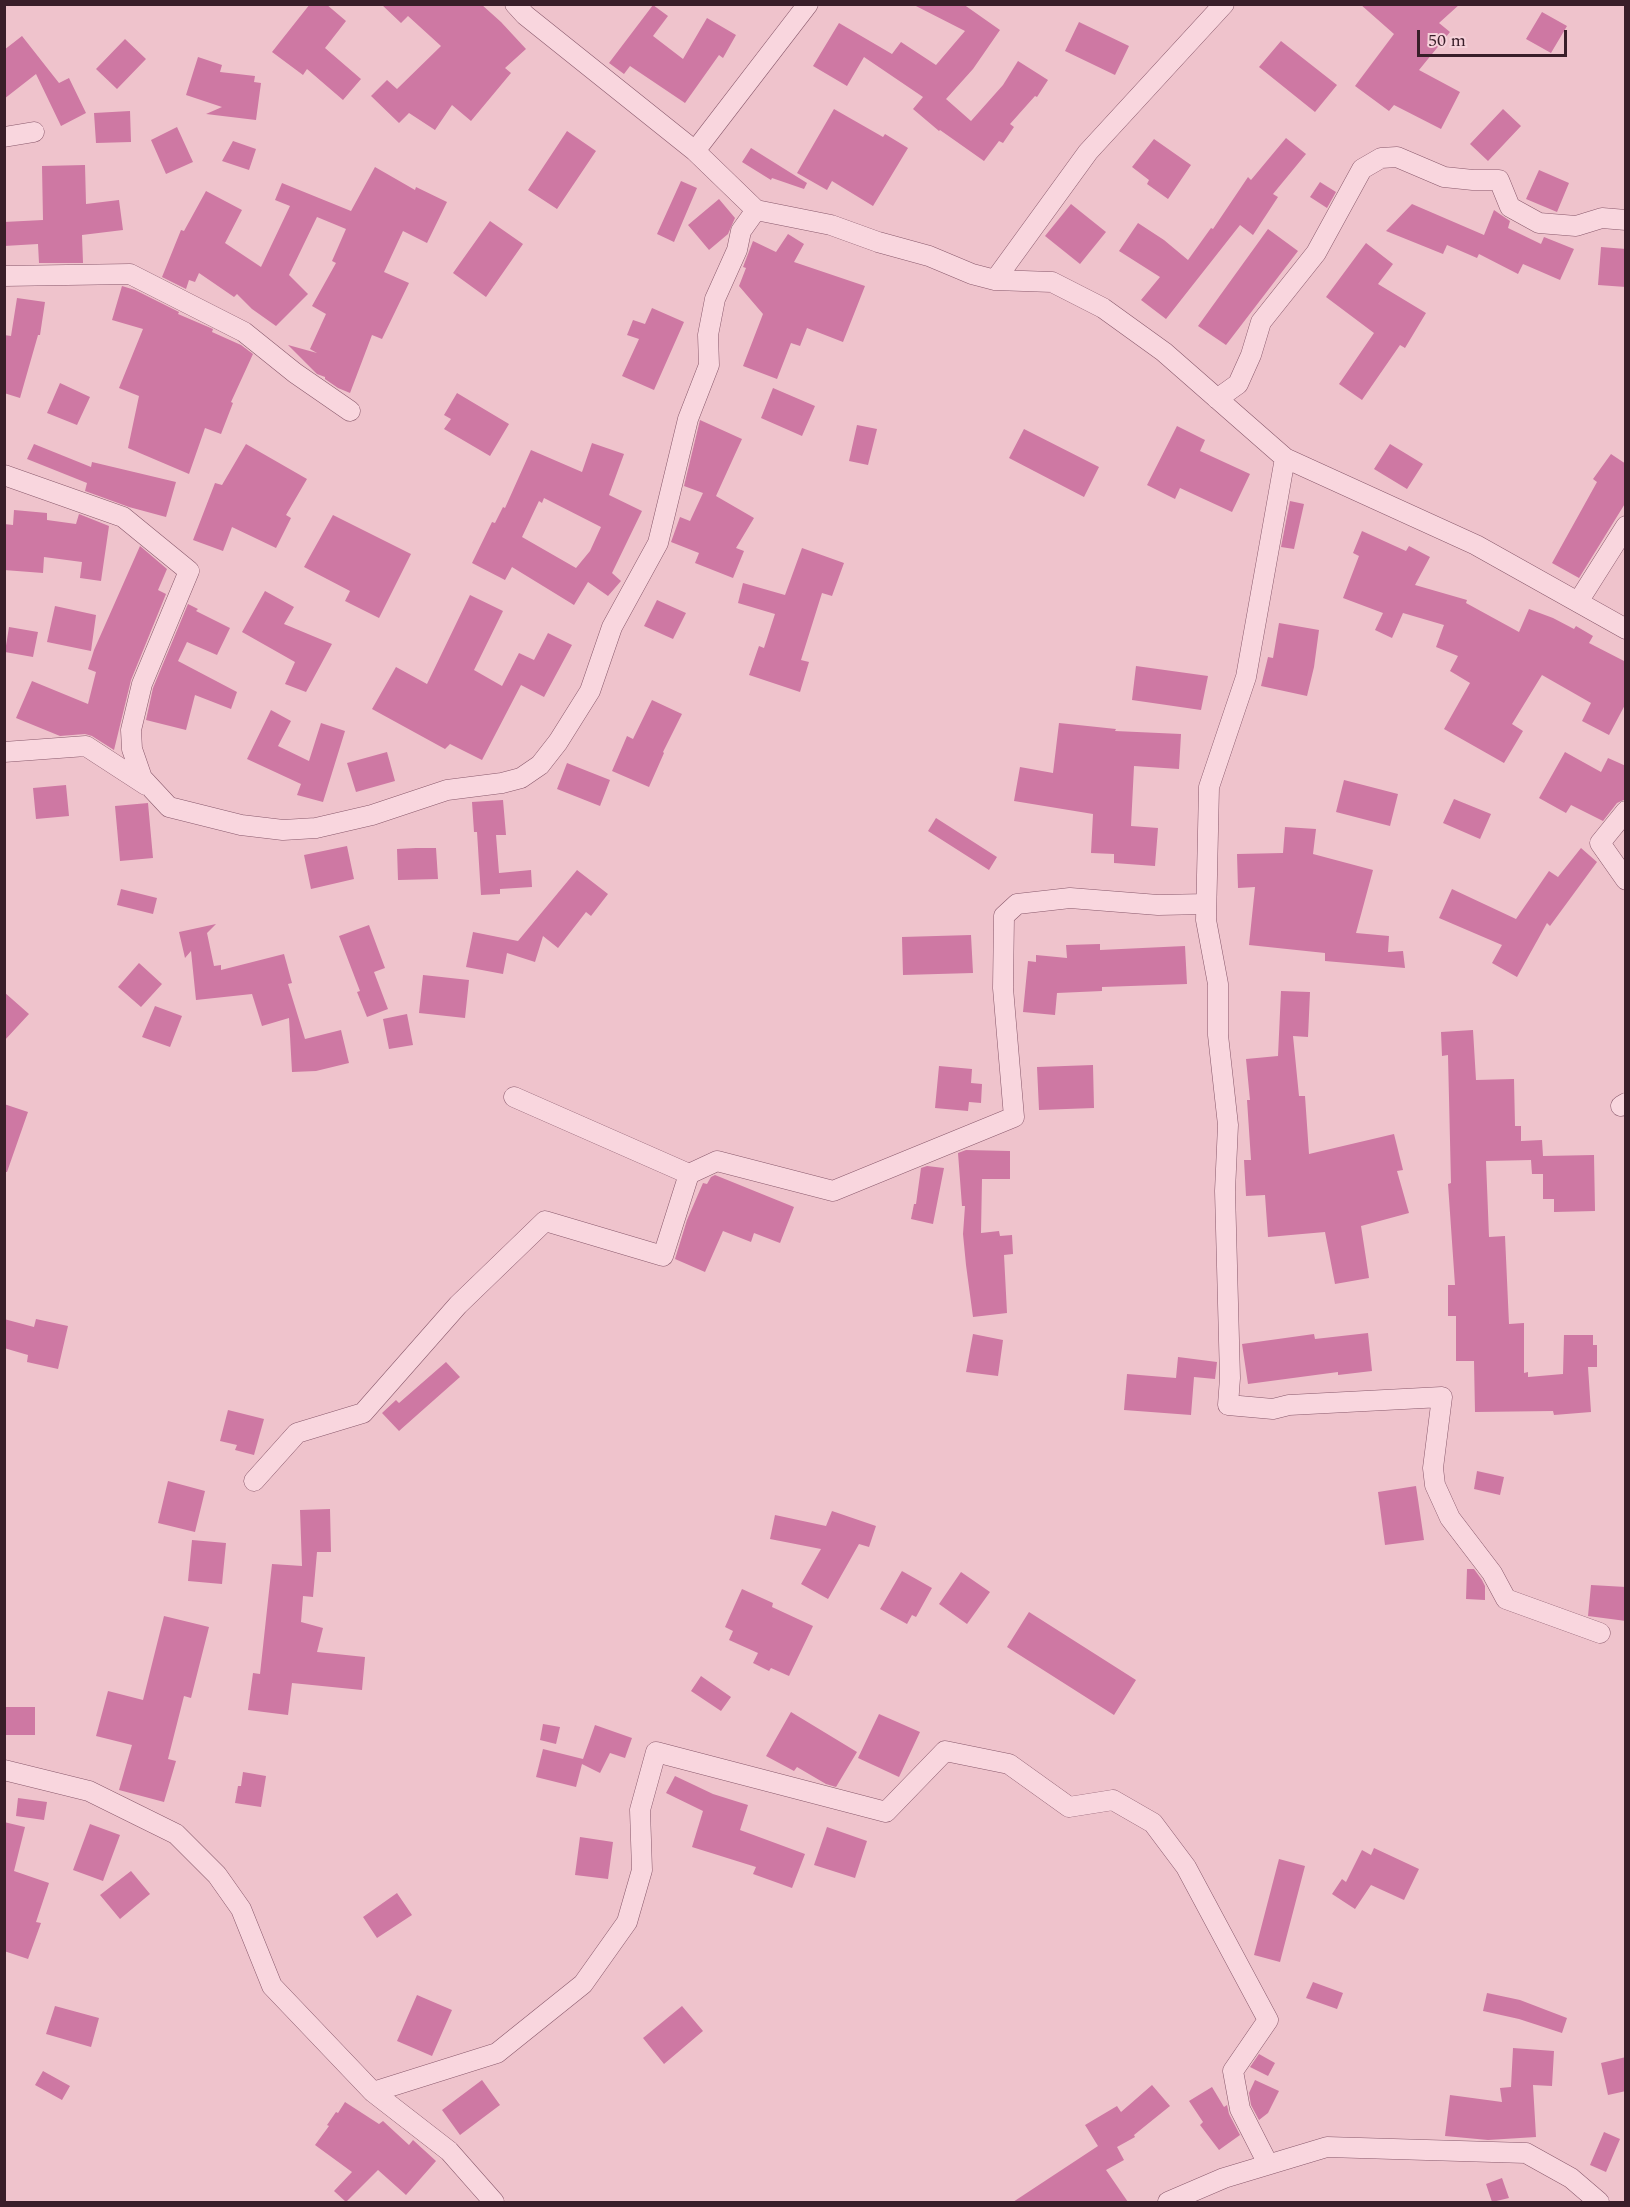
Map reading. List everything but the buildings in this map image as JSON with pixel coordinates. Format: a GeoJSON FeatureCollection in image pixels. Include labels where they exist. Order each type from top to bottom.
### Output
{"type":"FeatureCollection","features":[{"type":"Feature","properties":{"kind":"street"},"geometry":{"type":"LineString","coordinates":[[515,4],[525,15],[695,151],[756,210],[831,225],[878,242],[929,256],[972,274],[996,280],[1052,282],[1103,308],[1164,352],[1285,458],[1476,545],[1626,629]]}},
{"type":"Feature","properties":{"kind":"street"},"geometry":{"type":"LineString","coordinates":[[695,151],[808,4]]}},
{"type":"Feature","properties":{"kind":"street"},"geometry":{"type":"LineString","coordinates":[[996,280],[1088,152],[1224,4]]}},
{"type":"Feature","properties":{"kind":"street"},"geometry":{"type":"LineString","coordinates":[[4,137],[34,132]]}},
{"type":"Feature","properties":{"kind":"street"},"geometry":{"type":"LineString","coordinates":[[1217,399],[1238,384],[1251,355],[1261,322],[1316,253],[1362,170],[1381,158],[1397,157],[1444,177],[1499,180],[1510,207],[1539,223],[1576,226],[1602,218],[1626,220]]}},
{"type":"Feature","properties":{"kind":"street"},"geometry":{"type":"LineString","coordinates":[[4,475],[123,517],[189,571],[142,684],[131,730],[132,749],[142,778],[169,807],[241,825],[283,830],[327,825],[372,815],[447,790],[520,778],[540,765],[558,742],[590,691],[612,627],[658,543],[688,419],[709,365],[708,335],[715,299],[737,250],[741,231],[756,210]]}},
{"type":"Feature","properties":{"kind":"street"},"geometry":{"type":"LineString","coordinates":[[4,276],[130,274],[244,332],[295,373],[350,411]]}},
{"type":"Feature","properties":{"kind":"street"},"geometry":{"type":"LineString","coordinates":[[1285,458],[1246,677],[1209,787],[1206,920],[1218,984],[1218,1035],[1228,1125],[1225,1191],[1230,1378],[1228,1405],[1274,1408],[1289,1405],[1442,1398],[1434,1468],[1435,1485],[1450,1518],[1492,1573],[1506,1599],[1600,1634]]}},
{"type":"Feature","properties":{"kind":"street"},"geometry":{"type":"LineString","coordinates":[[1578,602],[1626,526]]}},
{"type":"Feature","properties":{"kind":"street"},"geometry":{"type":"LineString","coordinates":[[4,752],[86,746],[151,788]]}},
{"type":"Feature","properties":{"kind":"street"},"geometry":{"type":"LineString","coordinates":[[1626,811],[1600,843],[1626,880]]}},
{"type":"Feature","properties":{"kind":"street"},"geometry":{"type":"LineString","coordinates":[[254,1480],[297,1433],[363,1413],[458,1305],[546,1221],[663,1256],[689,1174],[717,1161],[833,1191],[1014,1117],[1003,988],[1004,916],[1017,904],[1070,898],[1158,904],[1206,904]]}},
{"type":"Feature","properties":{"kind":"street"},"geometry":{"type":"LineString","coordinates":[[514,1097],[689,1174]]}},
{"type":"Feature","properties":{"kind":"street"},"geometry":{"type":"LineString","coordinates":[[374,2092],[497,2053],[583,1984],[627,1922],[642,1870],[640,1810],[656,1752],[886,1812],[945,1751],[1009,1764],[1069,1807],[1113,1800],[1153,1822],[1186,1867],[1268,2020],[1233,2071],[1240,2109],[1268,2164]]}},
{"type":"Feature","properties":{"kind":"street"},"geometry":{"type":"LineString","coordinates":[[4,1770],[89,1791],[176,1834],[217,1875],[241,1909],[272,1986],[374,2092],[449,2151],[494,2202]]}},
{"type":"Feature","properties":{"kind":"street"},"geometry":{"type":"LineString","coordinates":[[1168,2202],[1224,2178],[1327,2147],[1526,2153],[1571,2178],[1599,2202]]}}]}
